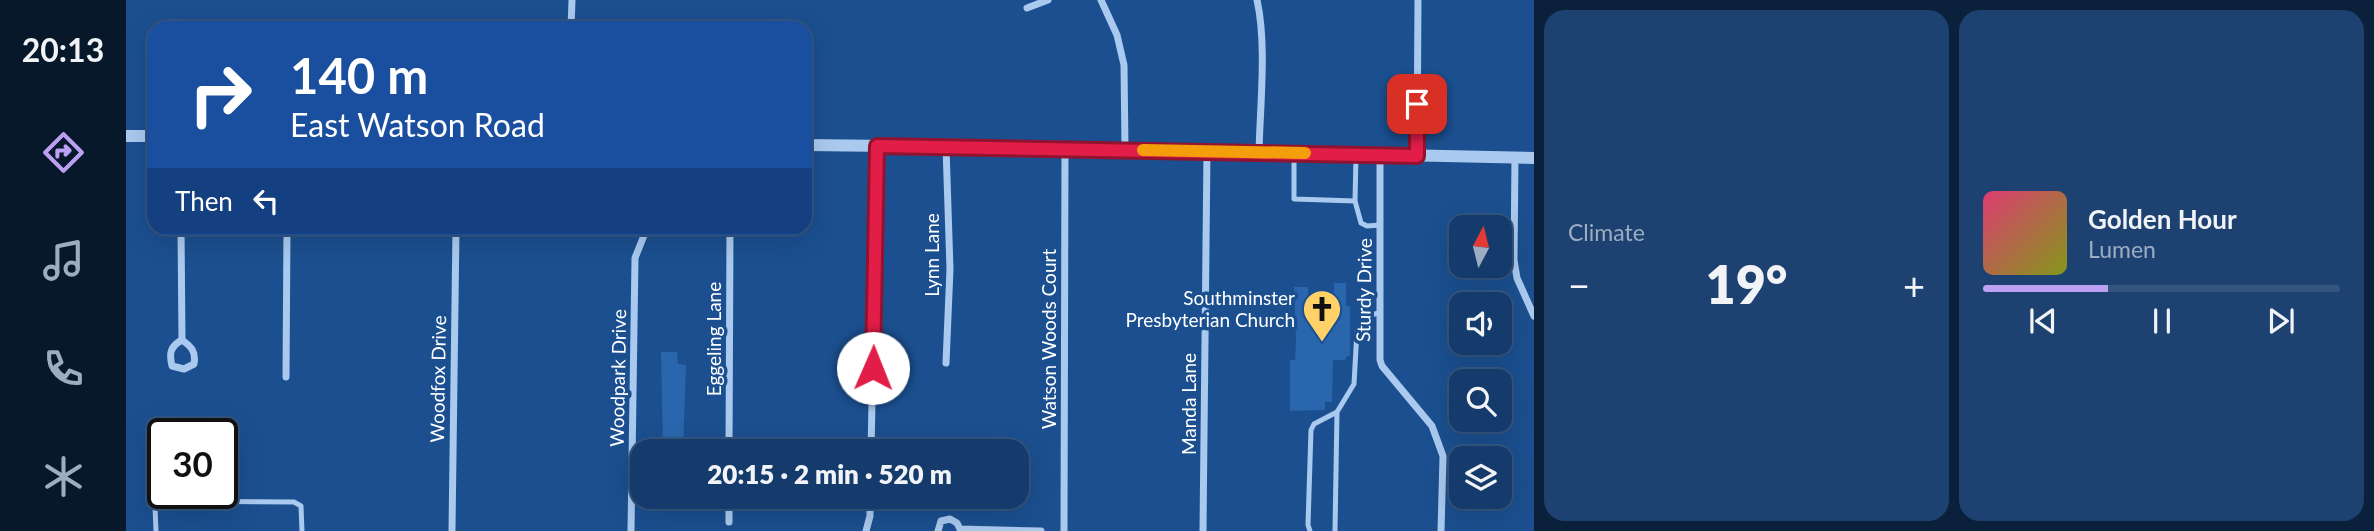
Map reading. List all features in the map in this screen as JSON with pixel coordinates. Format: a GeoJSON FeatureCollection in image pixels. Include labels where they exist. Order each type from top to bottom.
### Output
{"type":"FeatureCollection","features":[{"type":"Feature","properties":{"kind":"street"},"geometry":{"type":"LineString","coordinates":[[571,21],[572,0]]}},
{"type":"Feature","properties":{"kind":"street"},"geometry":{"type":"LineString","coordinates":[[1027,8],[1048,0]]}},
{"type":"Feature","properties":{"kind":"street"},"geometry":{"type":"LineString","coordinates":[[1101,0],[1117,35],[1124,65],[1125,149]]}},
{"type":"Feature","properties":{"kind":"street"},"geometry":{"type":"LineString","coordinates":[[1257,0],[1260,12],[1261,56],[1259,152]]}},
{"type":"Feature","properties":{"kind":"street"},"geometry":{"type":"LineString","coordinates":[[1417,156],[1418,0]]}},
{"type":"Feature","properties":{"kind":"street"},"geometry":{"type":"LineString","coordinates":[[126,136],[147,136]]}},
{"type":"Feature","properties":{"kind":"street"},"geometry":{"type":"LineString","coordinates":[[812,145],[1534,158]]}},
{"type":"Feature","properties":{"kind":"street"},"geometry":{"type":"LineString","coordinates":[[871,439],[877,146]]}},
{"type":"Feature","properties":{"kind":"street","name":"Lynn Lane"},"geometry":{"type":"LineString","coordinates":[[946,147],[950,269],[946,363]]}},
{"type":"Feature","properties":{"kind":"street","name":"Watson Woods Court"},"geometry":{"type":"LineString","coordinates":[[1064,531],[1065,148]]}},
{"type":"Feature","properties":{"kind":"street","name":"Manda Lane"},"geometry":{"type":"LineString","coordinates":[[1203,531],[1206,151]]}},
{"type":"Feature","properties":{"kind":"street","name":"Sturdy Drive"},"geometry":{"type":"LineString","coordinates":[[1380,155],[1379,353],[1382,366],[1432,426],[1443,456],[1441,531]]}},
{"type":"Feature","properties":{"kind":"street"},"geometry":{"type":"LineString","coordinates":[[1515,157],[1514,260],[1517,278],[1534,316]]}},
{"type":"Feature","properties":{"kind":"street"},"geometry":{"type":"LineString","coordinates":[[181,235],[182,340]]}},
{"type":"Feature","properties":{"kind":"street"},"geometry":{"type":"LineString","coordinates":[[286,377],[287,235]]}},
{"type":"Feature","properties":{"kind":"street","name":"Woodfox Drive"},"geometry":{"type":"LineString","coordinates":[[452,531],[456,235]]}},
{"type":"Feature","properties":{"kind":"street","name":"Woodpark Drive"},"geometry":{"type":"LineString","coordinates":[[631,531],[635,258],[644,235]]}},
{"type":"Feature","properties":{"kind":"street","name":"Eggeling Lane"},"geometry":{"type":"LineString","coordinates":[[729,439],[730,235]]}},
{"type":"Feature","properties":{"kind":"street"},"geometry":{"type":"LineString","coordinates":[[729,509],[729,522]]}},
{"type":"Feature","properties":{"kind":"street"},"geometry":{"type":"LineString","coordinates":[[866,531],[870,509]]}},
{"type":"Feature","properties":{"kind":"street"},"geometry":{"type":"LineString","coordinates":[[938,531],[941,521],[950,519],[957,523],[960,530],[1041,531]]}},
{"type":"Feature","properties":{"kind":"lane"},"geometry":{"type":"LineString","coordinates":[[1294,153],[1294,199],[1355,201]]}},
{"type":"Feature","properties":{"kind":"lane"},"geometry":{"type":"LineString","coordinates":[[1356,154],[1355,201],[1362,223],[1367,226],[1380,225]]}},
{"type":"Feature","properties":{"kind":"lane"},"geometry":{"type":"LineString","coordinates":[[1335,531],[1337,412],[1354,384],[1357,330],[1367,316],[1379,313]]}},
{"type":"Feature","properties":{"kind":"lane"},"geometry":{"type":"LineString","coordinates":[[1310,531],[1311,430],[1314,424],[1337,412]]}},
{"type":"Feature","properties":{"kind":"lane"},"geometry":{"type":"LineString","coordinates":[[156,531],[155,507],[160,501],[294,502],[301,506],[302,531]]}},
{"type":"Feature","properties":{"kind":"building","name":"Southminster Presbyterian Church"},"geometry":{"type":"Polygon","coordinates":[[[1334,283],[1346,283],[1346,306],[1350,306],[1350,356],[1345,360],[1333,360],[1332,402],[1325,402],[1325,410],[1290,411],[1290,360],[1295,360],[1296,341],[1294,287],[1308,287],[1308,303],[1334,305],[1334,283]]]}},
{"type":"Feature","properties":{"kind":"building"},"geometry":{"type":"Polygon","coordinates":[[[661,352],[677,352],[678,364],[686,365],[683,439],[663,439],[661,352]]]}},
{"type":"Feature","properties":{"kind":"slow traffic"},"geometry":{"type":"LineString","coordinates":[[1143,150],[1305,153]]}},
{"type":"Feature","properties":{"kind":"place","name":"Southminster Presbyterian Church"},"geometry":{"type":"Point","coordinates":[1322,343]}},
{"type":"Feature","properties":{"kind":"route"},"geometry":{"type":"LineString","coordinates":[[873,368],[877,146],[1417,156],[1417,104]]}}]}
